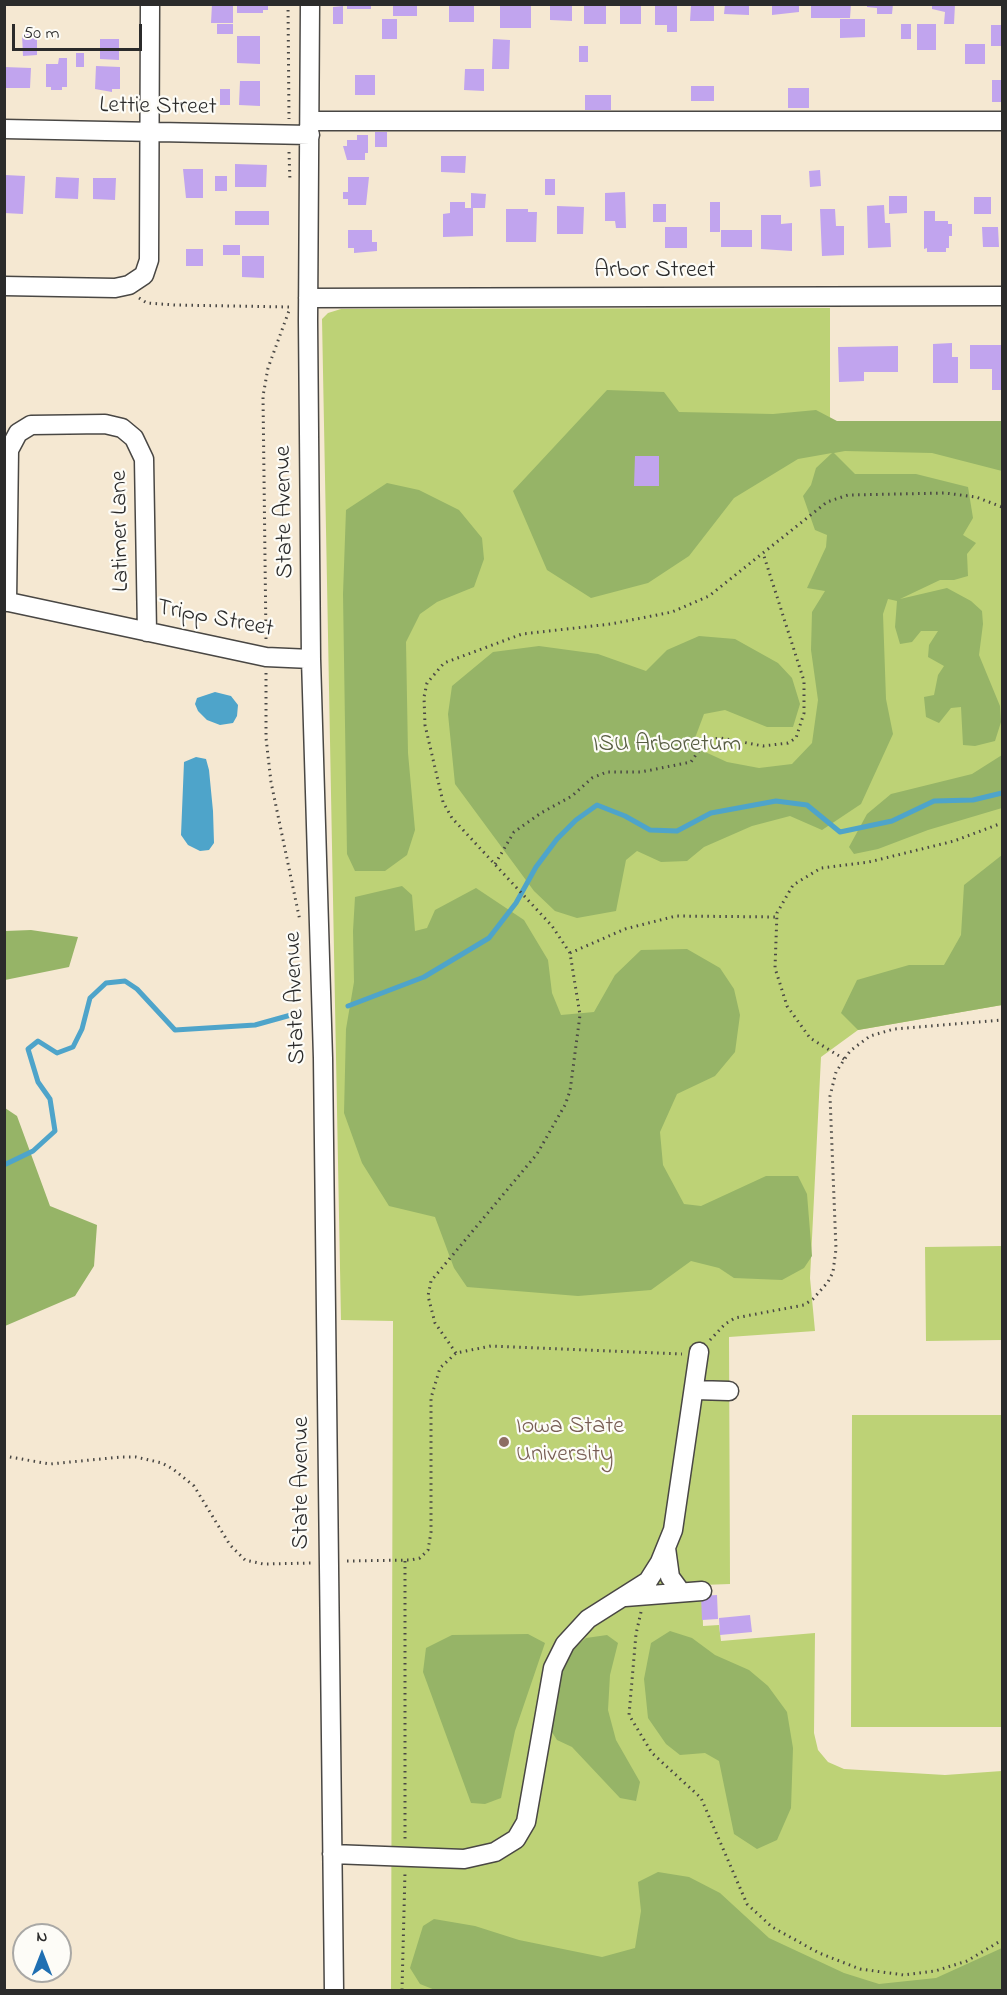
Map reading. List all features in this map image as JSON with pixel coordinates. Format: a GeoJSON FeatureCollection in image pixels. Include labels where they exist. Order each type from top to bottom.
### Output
{"type":"FeatureCollection","features":[{"type":"Feature","properties":{"kind":"street"},"geometry":{"type":"LineString","coordinates":[[4,286],[100,288],[129,285],[144,274],[149,260],[150,4]]}},
{"type":"Feature","properties":{"kind":"street","name":"State Avenue"},"geometry":{"type":"LineString","coordinates":[[309,4],[310,128],[296,303],[311,659],[323,1058],[334,1990]]}},
{"type":"Feature","properties":{"kind":"street","name":"Lettie Street"},"geometry":{"type":"LineString","coordinates":[[4,129],[150,132],[310,128],[1002,121]]}},
{"type":"Feature","properties":{"kind":"street","name":"Arbor Street"},"geometry":{"type":"LineString","coordinates":[[296,303],[1002,296]]}},
{"type":"Feature","properties":{"kind":"street","name":"Latimer Lane"},"geometry":{"type":"LineString","coordinates":[[6,601],[9,450],[18,433],[31,425],[105,424],[122,428],[134,438],[144,459],[147,632]]}},
{"type":"Feature","properties":{"kind":"street","name":"Tripp Street"},"geometry":{"type":"LineString","coordinates":[[6,601],[266,657],[311,659]]}},
{"type":"Feature","properties":{"kind":"street"},"geometry":{"type":"LineString","coordinates":[[332,1854],[464,1859],[495,1852],[516,1839],[526,1822],[553,1668],[565,1644],[588,1619],[648,1581],[673,1530],[699,1352]]}},
{"type":"Feature","properties":{"kind":"street"},"geometry":{"type":"LineString","coordinates":[[695,1390],[729,1391]]}},
{"type":"Feature","properties":{"kind":"street"},"geometry":{"type":"LineString","coordinates":[[666,1548],[670,1576],[681,1592]]}},
{"type":"Feature","properties":{"kind":"street"},"geometry":{"type":"LineString","coordinates":[[618,1598],[702,1591]]}},
{"type":"Feature","properties":{"kind":"path"},"geometry":{"type":"LineString","coordinates":[[288,4],[289,120]]}},
{"type":"Feature","properties":{"kind":"path"},"geometry":{"type":"LineString","coordinates":[[289,148],[290,189]]}},
{"type":"Feature","properties":{"kind":"path"},"geometry":{"type":"LineString","coordinates":[[129,285],[133,294],[147,303],[296,303],[268,368],[262,396],[266,645]]}},
{"type":"Feature","properties":{"kind":"path"},"geometry":{"type":"LineString","coordinates":[[456,1353],[435,1323],[428,1296],[431,1281],[537,1154],[565,1105],[570,1091],[580,1015],[570,953],[539,912],[453,818],[443,802],[425,725],[424,697],[427,683],[444,663],[522,634],[612,624],[672,612],[709,596],[827,502],[848,495],[945,493],[976,497],[1002,507]]}},
{"type":"Feature","properties":{"kind":"path"},"geometry":{"type":"LineString","coordinates":[[495,864],[514,832],[572,796],[592,778],[607,772],[641,772],[691,762],[706,740],[721,738],[763,746],[788,743],[796,738],[804,713],[804,681],[763,553]]}},
{"type":"Feature","properties":{"kind":"path"},"geometry":{"type":"LineString","coordinates":[[266,667],[266,738],[271,782],[300,928]]}},
{"type":"Feature","properties":{"kind":"path"},"geometry":{"type":"LineString","coordinates":[[844,1059],[810,1038],[787,1006],[775,968],[777,917],[793,885],[821,868],[869,862],[954,841],[1002,823]]}},
{"type":"Feature","properties":{"kind":"path"},"geometry":{"type":"LineString","coordinates":[[570,953],[625,929],[676,916],[777,917]]}},
{"type":"Feature","properties":{"kind":"path"},"geometry":{"type":"LineString","coordinates":[[336,1562],[405,1561],[425,1555],[431,1542],[430,1398],[440,1368],[456,1353],[491,1346],[652,1354],[699,1352],[717,1330],[735,1318],[804,1305],[813,1299],[828,1282],[833,1272],[836,1249],[830,1096],[836,1072],[844,1059],[859,1044],[882,1032],[922,1026],[1002,1020]]}},
{"type":"Feature","properties":{"kind":"path"},"geometry":{"type":"LineString","coordinates":[[4,1456],[50,1464],[121,1456],[162,1463],[194,1486],[231,1545],[245,1560],[263,1564],[307,1563]]}},
{"type":"Feature","properties":{"kind":"path"},"geometry":{"type":"LineString","coordinates":[[402,1990],[405,1856],[405,1561]]}},
{"type":"Feature","properties":{"kind":"path"},"geometry":{"type":"LineString","coordinates":[[645,1595],[636,1634],[629,1715],[652,1753],[700,1797],[747,1904],[772,1927],[819,1953],[860,1969],[904,1975],[935,1971],[967,1961],[1002,1940]]}},
{"type":"Feature","properties":{"kind":"green space","name":"ISU Arboretum"},"geometry":{"type":"Polygon","coordinates":[[[830,308],[830,443],[1002,444],[1002,1005],[858,1030],[821,1057],[810,1278],[815,1331],[729,1337],[730,1584],[702,1585],[703,1626],[719,1625],[721,1641],[815,1633],[814,1733],[818,1750],[828,1762],[844,1769],[945,1775],[1002,1771],[1002,1990],[391,1990],[393,1321],[341,1320],[322,319],[328,313],[341,309],[830,308]]]}},
{"type":"Feature","properties":{"kind":"green space"},"geometry":{"type":"Polygon","coordinates":[[[607,390],[664,392],[679,412],[773,414],[816,410],[837,421],[1002,421],[1002,471],[932,453],[845,451],[834,453],[855,474],[916,474],[968,487],[973,518],[963,535],[976,543],[967,554],[968,576],[954,580],[940,580],[900,599],[947,588],[971,601],[982,611],[983,624],[979,655],[1000,706],[1001,722],[995,741],[975,746],[963,745],[961,707],[951,708],[939,723],[926,717],[924,697],[934,695],[938,675],[944,666],[928,657],[929,645],[938,631],[921,631],[912,642],[900,644],[895,627],[897,601],[888,599],[883,614],[886,699],[893,734],[861,804],[822,830],[790,816],[752,826],[704,847],[687,861],[661,862],[637,851],[626,860],[616,911],[577,918],[555,911],[534,891],[455,784],[448,714],[452,686],[493,652],[539,646],[598,654],[646,671],[667,650],[699,636],[735,639],[778,663],[792,678],[800,704],[793,727],[767,727],[725,710],[704,714],[692,746],[727,762],[759,768],[792,764],[812,743],[818,700],[811,650],[812,612],[825,591],[807,588],[826,547],[827,535],[815,530],[803,496],[811,485],[816,468],[832,453],[798,459],[734,498],[689,556],[648,583],[591,598],[547,570],[513,491],[607,390]]]}},
{"type":"Feature","properties":{"kind":"green space"},"geometry":{"type":"Polygon","coordinates":[[[387,483],[419,490],[459,510],[482,538],[484,559],[474,587],[437,602],[420,614],[406,642],[408,753],[415,830],[407,855],[385,871],[355,871],[347,854],[343,594],[346,510],[387,483]]]}},
{"type":"Feature","properties":{"kind":"green space"},"geometry":{"type":"Polygon","coordinates":[[[1002,755],[1002,808],[928,830],[878,849],[854,854],[849,847],[867,814],[891,794],[972,774],[1002,755]]]}},
{"type":"Feature","properties":{"kind":"green space"},"geometry":{"type":"Polygon","coordinates":[[[1002,855],[1002,1005],[858,1030],[841,1013],[857,980],[909,965],[944,965],[961,935],[964,885],[1002,855]]]}},
{"type":"Feature","properties":{"kind":"green space"},"geometry":{"type":"Polygon","coordinates":[[[402,886],[412,895],[415,931],[427,928],[435,910],[476,888],[524,920],[548,960],[552,993],[561,1015],[594,1012],[615,975],[641,950],[687,949],[720,968],[734,989],[740,1015],[735,1052],[715,1076],[677,1094],[660,1132],[663,1165],[684,1204],[701,1206],[766,1176],[798,1176],[807,1194],[812,1256],[804,1268],[782,1280],[734,1278],[719,1268],[691,1261],[651,1290],[578,1296],[467,1287],[454,1268],[435,1217],[389,1206],[362,1163],[344,1113],[346,1029],[354,982],[355,897],[402,886]]]}},
{"type":"Feature","properties":{"kind":"green space"},"geometry":{"type":"Polygon","coordinates":[[[31,930],[78,937],[69,967],[5,980],[5,931],[31,930]]]}},
{"type":"Feature","properties":{"kind":"green space"},"geometry":{"type":"Polygon","coordinates":[[[5,1108],[17,1116],[50,1206],[97,1225],[94,1266],[75,1296],[5,1326],[5,1108]]]}},
{"type":"Feature","properties":{"kind":"green space"},"geometry":{"type":"Polygon","coordinates":[[[1002,1246],[1002,1340],[926,1341],[925,1247],[1002,1246]]]}},
{"type":"Feature","properties":{"kind":"green space"},"geometry":{"type":"Polygon","coordinates":[[[852,1415],[1002,1415],[1002,1727],[851,1727],[852,1415]]]}},
{"type":"Feature","properties":{"kind":"green space"},"geometry":{"type":"Polygon","coordinates":[[[670,1631],[692,1638],[715,1655],[749,1670],[768,1686],[787,1712],[793,1748],[791,1808],[777,1840],[757,1849],[734,1834],[719,1761],[705,1753],[680,1755],[666,1744],[648,1718],[644,1679],[651,1643],[670,1631]]]}},
{"type":"Feature","properties":{"kind":"green space"},"geometry":{"type":"Polygon","coordinates":[[[528,1634],[545,1643],[515,1731],[501,1798],[485,1804],[471,1803],[423,1672],[426,1648],[452,1635],[528,1634]]]}},
{"type":"Feature","properties":{"kind":"green space"},"geometry":{"type":"Polygon","coordinates":[[[607,1635],[618,1643],[610,1675],[608,1710],[616,1740],[640,1782],[636,1801],[620,1798],[572,1747],[557,1740],[550,1729],[559,1678],[571,1651],[586,1638],[607,1635]]]}},
{"type":"Feature","properties":{"kind":"green space"},"geometry":{"type":"Polygon","coordinates":[[[658,1872],[689,1877],[720,1893],[769,1938],[844,1973],[879,1984],[936,1978],[1002,1948],[1002,1990],[435,1990],[420,1984],[410,1968],[423,1926],[434,1919],[475,1926],[519,1940],[602,1957],[635,1948],[641,1911],[638,1882],[658,1872]]]}},
{"type":"Feature","properties":{"kind":"water"},"geometry":{"type":"Polygon","coordinates":[[[215,692],[231,696],[238,705],[237,716],[233,723],[220,725],[207,720],[198,711],[195,704],[197,698],[215,692]]]}},
{"type":"Feature","properties":{"kind":"water"},"geometry":{"type":"Polygon","coordinates":[[[196,757],[206,759],[213,811],[214,843],[209,850],[200,851],[188,845],[181,835],[184,762],[196,757]]]}},
{"type":"Feature","properties":{"kind":"building"},"geometry":{"type":"Polygon","coordinates":[[[212,4],[233,4],[233,23],[211,23],[212,4]]]}},
{"type":"Feature","properties":{"kind":"building"},"geometry":{"type":"Polygon","coordinates":[[[237,4],[268,4],[268,10],[263,10],[263,13],[237,13],[237,4]]]}},
{"type":"Feature","properties":{"kind":"building"},"geometry":{"type":"Polygon","coordinates":[[[347,4],[371,4],[371,9],[347,9],[347,4]]]}},
{"type":"Feature","properties":{"kind":"building"},"geometry":{"type":"Polygon","coordinates":[[[393,4],[417,4],[417,16],[393,16],[393,4]]]}},
{"type":"Feature","properties":{"kind":"building"},"geometry":{"type":"Polygon","coordinates":[[[449,4],[474,4],[474,22],[449,22],[449,4]]]}},
{"type":"Feature","properties":{"kind":"building"},"geometry":{"type":"Polygon","coordinates":[[[500,4],[531,4],[531,28],[500,28],[500,4]]]}},
{"type":"Feature","properties":{"kind":"building"},"geometry":{"type":"Polygon","coordinates":[[[550,4],[572,4],[572,21],[550,20],[550,4]]]}},
{"type":"Feature","properties":{"kind":"building"},"geometry":{"type":"Polygon","coordinates":[[[655,4],[677,4],[677,32],[667,32],[667,25],[655,25],[655,4]]]}},
{"type":"Feature","properties":{"kind":"building"},"geometry":{"type":"Polygon","coordinates":[[[725,4],[749,4],[749,15],[724,14],[725,4]]]}},
{"type":"Feature","properties":{"kind":"building"},"geometry":{"type":"Polygon","coordinates":[[[772,4],[799,4],[799,12],[772,15],[772,4]]]}},
{"type":"Feature","properties":{"kind":"building"},"geometry":{"type":"Polygon","coordinates":[[[811,4],[851,4],[850,18],[811,18],[811,4]]]}},
{"type":"Feature","properties":{"kind":"building"},"geometry":{"type":"Polygon","coordinates":[[[867,4],[893,4],[892,14],[877,14],[877,8],[867,7],[867,4]]]}},
{"type":"Feature","properties":{"kind":"building"},"geometry":{"type":"Polygon","coordinates":[[[932,4],[955,4],[954,24],[944,24],[945,12],[932,9],[932,4]]]}},
{"type":"Feature","properties":{"kind":"building"},"geometry":{"type":"Polygon","coordinates":[[[584,5],[606,5],[606,24],[584,24],[584,5]]]}},
{"type":"Feature","properties":{"kind":"building"},"geometry":{"type":"Polygon","coordinates":[[[620,5],[641,5],[641,24],[620,24],[620,5]]]}},
{"type":"Feature","properties":{"kind":"building"},"geometry":{"type":"Polygon","coordinates":[[[691,5],[714,5],[714,21],[690,21],[691,5]]]}},
{"type":"Feature","properties":{"kind":"building"},"geometry":{"type":"Polygon","coordinates":[[[343,6],[343,24],[333,24],[333,7],[343,6]]]}},
{"type":"Feature","properties":{"kind":"building"},"geometry":{"type":"Polygon","coordinates":[[[382,19],[397,19],[397,39],[382,39],[382,19]]]}},
{"type":"Feature","properties":{"kind":"building"},"geometry":{"type":"Polygon","coordinates":[[[840,19],[865,19],[865,37],[840,38],[840,19]]]}},
{"type":"Feature","properties":{"kind":"building"},"geometry":{"type":"Polygon","coordinates":[[[217,24],[233,24],[233,34],[217,34],[217,24]]]}},
{"type":"Feature","properties":{"kind":"building"},"geometry":{"type":"Polygon","coordinates":[[[901,24],[911,24],[911,39],[901,39],[901,24]]]}},
{"type":"Feature","properties":{"kind":"building"},"geometry":{"type":"Polygon","coordinates":[[[917,24],[936,24],[936,50],[917,50],[917,24]]]}},
{"type":"Feature","properties":{"kind":"building"},"geometry":{"type":"Polygon","coordinates":[[[991,25],[1002,25],[1002,46],[991,46],[991,25]]]}},
{"type":"Feature","properties":{"kind":"building"},"geometry":{"type":"Polygon","coordinates":[[[22,34],[37,34],[37,55],[23,56],[22,34]]]}},
{"type":"Feature","properties":{"kind":"building"},"geometry":{"type":"Polygon","coordinates":[[[237,36],[260,36],[260,64],[237,63],[237,36]]]}},
{"type":"Feature","properties":{"kind":"building"},"geometry":{"type":"Polygon","coordinates":[[[100,39],[119,39],[119,60],[100,59],[100,39]]]}},
{"type":"Feature","properties":{"kind":"building"},"geometry":{"type":"Polygon","coordinates":[[[493,39],[510,40],[509,69],[492,69],[493,39]]]}},
{"type":"Feature","properties":{"kind":"building"},"geometry":{"type":"Polygon","coordinates":[[[965,44],[985,44],[985,64],[965,64],[965,44]]]}},
{"type":"Feature","properties":{"kind":"building"},"geometry":{"type":"Polygon","coordinates":[[[579,46],[588,46],[588,62],[579,62],[579,46]]]}},
{"type":"Feature","properties":{"kind":"building"},"geometry":{"type":"Polygon","coordinates":[[[76,53],[84,53],[84,67],[76,67],[76,53]]]}},
{"type":"Feature","properties":{"kind":"building"},"geometry":{"type":"Polygon","coordinates":[[[59,58],[67,58],[67,87],[62,87],[62,90],[51,90],[51,87],[46,87],[46,64],[58,64],[59,58]]]}},
{"type":"Feature","properties":{"kind":"building"},"geometry":{"type":"Polygon","coordinates":[[[96,66],[120,67],[120,89],[112,89],[112,92],[95,89],[96,66]]]}},
{"type":"Feature","properties":{"kind":"building"},"geometry":{"type":"Polygon","coordinates":[[[4,67],[31,68],[30,88],[4,88],[4,67]]]}},
{"type":"Feature","properties":{"kind":"building"},"geometry":{"type":"Polygon","coordinates":[[[465,69],[484,69],[484,91],[464,90],[465,69]]]}},
{"type":"Feature","properties":{"kind":"building"},"geometry":{"type":"Polygon","coordinates":[[[355,75],[375,75],[375,95],[355,95],[355,75]]]}},
{"type":"Feature","properties":{"kind":"building"},"geometry":{"type":"Polygon","coordinates":[[[992,80],[1002,80],[1002,102],[992,102],[992,80]]]}},
{"type":"Feature","properties":{"kind":"building"},"geometry":{"type":"Polygon","coordinates":[[[240,81],[260,81],[260,106],[239,105],[240,81]]]}},
{"type":"Feature","properties":{"kind":"building"},"geometry":{"type":"Polygon","coordinates":[[[691,86],[714,86],[714,101],[691,101],[691,86]]]}},
{"type":"Feature","properties":{"kind":"building"},"geometry":{"type":"Polygon","coordinates":[[[788,88],[809,88],[809,108],[788,108],[788,88]]]}},
{"type":"Feature","properties":{"kind":"building"},"geometry":{"type":"Polygon","coordinates":[[[220,89],[230,89],[230,105],[220,105],[220,89]]]}},
{"type":"Feature","properties":{"kind":"building"},"geometry":{"type":"Polygon","coordinates":[[[585,95],[611,95],[611,110],[585,110],[585,95]]]}},
{"type":"Feature","properties":{"kind":"building"},"geometry":{"type":"Polygon","coordinates":[[[375,132],[387,132],[387,147],[375,147],[375,132]]]}},
{"type":"Feature","properties":{"kind":"building"},"geometry":{"type":"Polygon","coordinates":[[[357,135],[368,135],[368,153],[365,153],[365,160],[347,160],[343,146],[347,146],[347,140],[357,140],[357,135]]]}},
{"type":"Feature","properties":{"kind":"building"},"geometry":{"type":"Polygon","coordinates":[[[441,156],[466,156],[465,173],[441,172],[441,156]]]}},
{"type":"Feature","properties":{"kind":"building"},"geometry":{"type":"Polygon","coordinates":[[[235,164],[267,165],[266,187],[235,187],[235,164]]]}},
{"type":"Feature","properties":{"kind":"building"},"geometry":{"type":"Polygon","coordinates":[[[183,169],[203,169],[203,198],[186,198],[183,169]]]}},
{"type":"Feature","properties":{"kind":"building"},"geometry":{"type":"Polygon","coordinates":[[[820,170],[821,186],[810,187],[809,171],[820,170]]]}},
{"type":"Feature","properties":{"kind":"building"},"geometry":{"type":"Polygon","coordinates":[[[5,175],[25,176],[23,214],[4,213],[5,175]]]}},
{"type":"Feature","properties":{"kind":"building"},"geometry":{"type":"Polygon","coordinates":[[[215,176],[227,176],[227,191],[215,191],[215,176]]]}},
{"type":"Feature","properties":{"kind":"building"},"geometry":{"type":"Polygon","coordinates":[[[56,177],[79,178],[78,199],[55,198],[56,177]]]}},
{"type":"Feature","properties":{"kind":"building"},"geometry":{"type":"Polygon","coordinates":[[[348,177],[369,177],[366,205],[348,205],[348,199],[343,199],[343,192],[348,192],[348,177]]]}},
{"type":"Feature","properties":{"kind":"building"},"geometry":{"type":"Polygon","coordinates":[[[93,178],[116,178],[115,200],[93,199],[93,178]]]}},
{"type":"Feature","properties":{"kind":"building"},"geometry":{"type":"Polygon","coordinates":[[[545,179],[555,179],[555,195],[545,195],[545,179]]]}},
{"type":"Feature","properties":{"kind":"building"},"geometry":{"type":"Polygon","coordinates":[[[625,192],[626,228],[616,228],[615,221],[605,221],[605,193],[625,192]]]}},
{"type":"Feature","properties":{"kind":"building"},"geometry":{"type":"Polygon","coordinates":[[[471,193],[486,194],[485,208],[471,208],[471,193]]]}},
{"type":"Feature","properties":{"kind":"building"},"geometry":{"type":"Polygon","coordinates":[[[889,196],[907,196],[907,213],[889,214],[889,196]]]}},
{"type":"Feature","properties":{"kind":"building"},"geometry":{"type":"Polygon","coordinates":[[[974,197],[991,197],[991,214],[974,214],[974,197]]]}},
{"type":"Feature","properties":{"kind":"building"},"geometry":{"type":"Polygon","coordinates":[[[450,202],[465,202],[465,208],[473,208],[473,236],[443,237],[443,214],[450,213],[450,202]]]}},
{"type":"Feature","properties":{"kind":"building"},"geometry":{"type":"Polygon","coordinates":[[[710,202],[720,202],[720,232],[710,232],[710,202]]]}},
{"type":"Feature","properties":{"kind":"building"},"geometry":{"type":"Polygon","coordinates":[[[653,204],[666,204],[666,222],[653,222],[653,204]]]}},
{"type":"Feature","properties":{"kind":"building"},"geometry":{"type":"Polygon","coordinates":[[[884,205],[885,223],[890,223],[891,247],[868,248],[867,206],[884,205]]]}},
{"type":"Feature","properties":{"kind":"building"},"geometry":{"type":"Polygon","coordinates":[[[557,206],[584,207],[583,234],[557,234],[557,206]]]}},
{"type":"Feature","properties":{"kind":"building"},"geometry":{"type":"Polygon","coordinates":[[[506,209],[528,209],[528,212],[537,212],[536,242],[506,242],[506,209]]]}},
{"type":"Feature","properties":{"kind":"building"},"geometry":{"type":"Polygon","coordinates":[[[820,209],[835,209],[836,226],[844,226],[844,255],[822,256],[820,209]]]}},
{"type":"Feature","properties":{"kind":"building"},"geometry":{"type":"Polygon","coordinates":[[[235,211],[269,211],[269,225],[235,225],[235,211]]]}},
{"type":"Feature","properties":{"kind":"building"},"geometry":{"type":"Polygon","coordinates":[[[924,211],[935,211],[935,221],[948,221],[948,224],[952,224],[952,236],[949,236],[949,248],[946,248],[946,252],[927,252],[927,248],[924,249],[924,211]]]}},
{"type":"Feature","properties":{"kind":"building"},"geometry":{"type":"Polygon","coordinates":[[[761,215],[781,215],[781,224],[792,223],[792,251],[761,249],[761,215]]]}},
{"type":"Feature","properties":{"kind":"building"},"geometry":{"type":"Polygon","coordinates":[[[665,227],[687,227],[687,248],[665,248],[665,227]]]}},
{"type":"Feature","properties":{"kind":"building"},"geometry":{"type":"Polygon","coordinates":[[[982,227],[998,227],[999,247],[983,247],[982,227]]]}},
{"type":"Feature","properties":{"kind":"building"},"geometry":{"type":"Polygon","coordinates":[[[348,230],[372,230],[372,242],[377,242],[377,251],[354,253],[354,248],[348,248],[348,230]]]}},
{"type":"Feature","properties":{"kind":"building"},"geometry":{"type":"Polygon","coordinates":[[[721,230],[752,230],[752,247],[721,247],[721,230]]]}},
{"type":"Feature","properties":{"kind":"building"},"geometry":{"type":"Polygon","coordinates":[[[223,245],[240,245],[240,255],[223,255],[223,245]]]}},
{"type":"Feature","properties":{"kind":"building"},"geometry":{"type":"Polygon","coordinates":[[[186,249],[203,249],[203,266],[186,266],[186,249]]]}},
{"type":"Feature","properties":{"kind":"building"},"geometry":{"type":"Polygon","coordinates":[[[242,256],[264,256],[264,278],[242,277],[242,256]]]}},
{"type":"Feature","properties":{"kind":"building"},"geometry":{"type":"Polygon","coordinates":[[[952,343],[952,357],[958,357],[958,383],[933,383],[933,344],[952,343]]]}},
{"type":"Feature","properties":{"kind":"building"},"geometry":{"type":"Polygon","coordinates":[[[970,345],[1002,345],[1002,390],[992,390],[992,369],[970,369],[970,345]]]}},
{"type":"Feature","properties":{"kind":"building"},"geometry":{"type":"Polygon","coordinates":[[[898,346],[898,372],[864,372],[864,381],[839,382],[838,347],[898,346]]]}},
{"type":"Feature","properties":{"kind":"building"},"geometry":{"type":"Polygon","coordinates":[[[635,456],[659,456],[659,486],[634,486],[635,456]]]}},
{"type":"Feature","properties":{"kind":"building"},"geometry":{"type":"Polygon","coordinates":[[[717,1595],[718,1619],[702,1620],[701,1596],[717,1595]]]}},
{"type":"Feature","properties":{"kind":"building"},"geometry":{"type":"Polygon","coordinates":[[[750,1615],[752,1632],[720,1635],[719,1618],[750,1615]]]}},
{"type":"Feature","properties":{"kind":"waterway"},"geometry":{"type":"LineString","coordinates":[[348,1006],[424,977],[489,938],[516,903],[536,867],[557,839],[576,820],[597,805],[625,816],[650,830],[677,831],[711,813],[776,801],[807,805],[840,832],[892,821],[934,801],[973,800],[1002,793]]}},
{"type":"Feature","properties":{"kind":"waterway"},"geometry":{"type":"LineString","coordinates":[[4,1165],[33,1151],[55,1131],[50,1099],[38,1082],[28,1049],[38,1041],[57,1053],[73,1047],[82,1029],[90,998],[106,983],[125,981],[137,989],[175,1030],[255,1025],[291,1015]]}},
{"type":"Feature","properties":{"kind":"place","name":"Iowa State University"},"geometry":{"type":"Point","coordinates":[504,1442]}}]}
